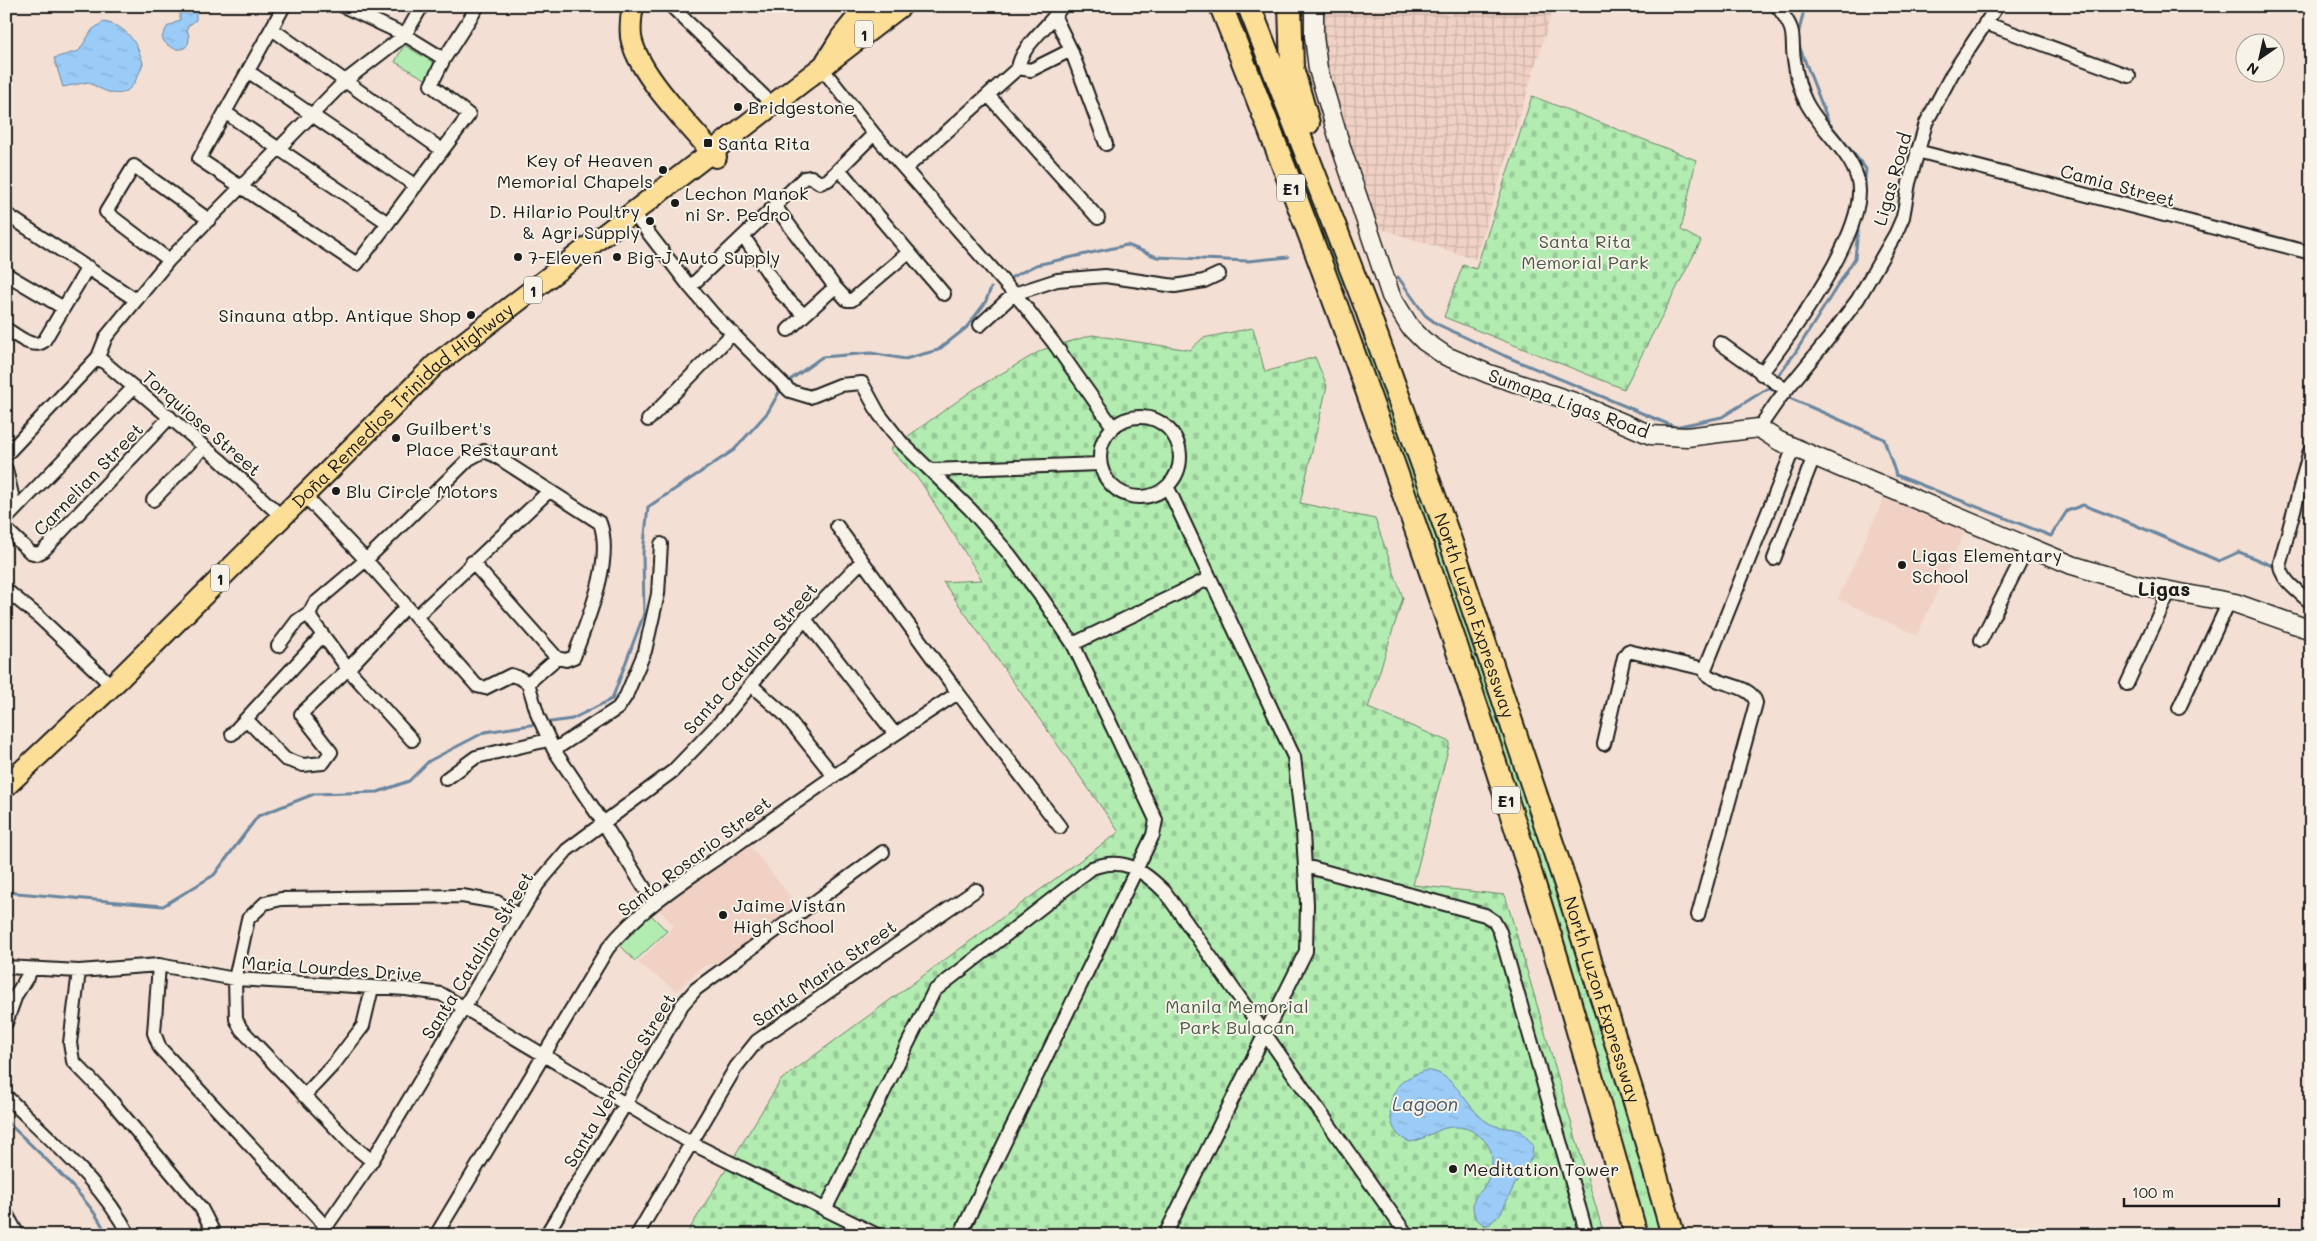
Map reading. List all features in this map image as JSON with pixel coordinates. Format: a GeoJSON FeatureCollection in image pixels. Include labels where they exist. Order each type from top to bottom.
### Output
{"type":"FeatureCollection","features":[{"type":"Feature","properties":{"kind":"highway"},"geometry":{"type":"LineString","coordinates":[[824,64],[868,6]]}},
{"type":"Feature","properties":{"kind":"highway","name":"North Luzon Expressway"},"geometry":{"type":"LineString","coordinates":[[1221,6],[1340,317],[1424,550],[1538,898],[1636,1235]]}},
{"type":"Feature","properties":{"kind":"highway","name":"North Luzon Expressway"},"geometry":{"type":"LineString","coordinates":[[1249,6],[1366,307],[1451,542],[1635,1102],[1673,1235]]}},
{"type":"Feature","properties":{"kind":"highway"},"geometry":{"type":"LineString","coordinates":[[1290,6],[1292,68],[1315,149],[1314,175]]}},
{"type":"Feature","properties":{"kind":"main road"},"geometry":{"type":"LineString","coordinates":[[633,6],[631,38],[641,63],[657,86],[716,157]]}},
{"type":"Feature","properties":{"kind":"main road","name":"Doña Remedios Trinidad Highway"},"geometry":{"type":"LineString","coordinates":[[6,786],[112,686],[435,365],[901,6]]}},
{"type":"Feature","properties":{"kind":"main road","name":"Sumapa Ligas Road"},"geometry":{"type":"LineString","coordinates":[[1314,6],[1314,36],[1318,69],[1342,150],[1391,296],[1410,327],[1424,341],[1446,356],[1489,374],[1574,402],[1651,435],[1686,437],[1759,428]]}},
{"type":"Feature","properties":{"kind":"main road"},"geometry":{"type":"LineString","coordinates":[[1759,428],[1794,448],[2072,565],[2138,585],[2229,602],[2310,627]]}},
{"type":"Feature","properties":{"kind":"street"},"geometry":{"type":"LineString","coordinates":[[284,6],[199,159],[357,264],[469,115],[431,85],[444,59],[478,6]]}},
{"type":"Feature","properties":{"kind":"street"},"geometry":{"type":"LineString","coordinates":[[343,6],[405,35],[444,59]]}},
{"type":"Feature","properties":{"kind":"street"},"geometry":{"type":"LineString","coordinates":[[6,455],[98,357],[106,337],[169,260],[345,81],[405,35],[422,6]]}},
{"type":"Feature","properties":{"kind":"street"},"geometry":{"type":"LineString","coordinates":[[671,6],[773,105]]}},
{"type":"Feature","properties":{"kind":"street"},"geometry":{"type":"LineString","coordinates":[[1765,376],[1818,293],[1852,224],[1859,188],[1857,176],[1806,103],[1798,83],[1792,30],[1777,6]]}},
{"type":"Feature","properties":{"kind":"street","name":"Ligas Road"},"geometry":{"type":"LineString","coordinates":[[1759,428],[1783,388],[1829,338],[1858,299],[1896,233],[1903,217],[1917,151],[1926,123],[1952,74],[1997,6]]}},
{"type":"Feature","properties":{"kind":"street"},"geometry":{"type":"LineString","coordinates":[[1059,12],[1106,144]]}},
{"type":"Feature","properties":{"kind":"street"},"geometry":{"type":"LineString","coordinates":[[905,169],[1018,68],[1020,56],[1059,12]]}},
{"type":"Feature","properties":{"kind":"street"},"geometry":{"type":"LineString","coordinates":[[1985,23],[2129,76]]}},
{"type":"Feature","properties":{"kind":"street"},"geometry":{"type":"LineString","coordinates":[[272,29],[442,150]]}},
{"type":"Feature","properties":{"kind":"street"},"geometry":{"type":"LineString","coordinates":[[1018,68],[1031,70],[1071,50]]}},
{"type":"Feature","properties":{"kind":"street"},"geometry":{"type":"LineString","coordinates":[[824,64],[874,134],[1014,294],[1053,342],[1113,427]]}},
{"type":"Feature","properties":{"kind":"street"},"geometry":{"type":"LineString","coordinates":[[248,72],[416,186]]}},
{"type":"Feature","properties":{"kind":"street"},"geometry":{"type":"LineString","coordinates":[[988,95],[1098,218]]}},
{"type":"Feature","properties":{"kind":"street"},"geometry":{"type":"LineString","coordinates":[[226,113],[388,223]]}},
{"type":"Feature","properties":{"kind":"street"},"geometry":{"type":"LineString","coordinates":[[690,287],[804,178],[811,177],[824,183],[874,134]]}},
{"type":"Feature","properties":{"kind":"street","name":"Camia Street"},"geometry":{"type":"LineString","coordinates":[[1917,151],[2311,253]]}},
{"type":"Feature","properties":{"kind":"street"},"geometry":{"type":"LineString","coordinates":[[169,260],[106,212],[134,166],[209,220]]}},
{"type":"Feature","properties":{"kind":"street"},"geometry":{"type":"LineString","coordinates":[[840,169],[944,294]]}},
{"type":"Feature","properties":{"kind":"street"},"geometry":{"type":"LineString","coordinates":[[775,206],[835,287],[847,300],[852,300],[909,252]]}},
{"type":"Feature","properties":{"kind":"street"},"geometry":{"type":"LineString","coordinates":[[633,213],[690,287],[790,391],[810,397],[840,385],[862,383],[879,414],[901,442],[970,509],[1010,555],[1073,644],[1156,820],[1153,835],[1137,869],[960,1235]]}},
{"type":"Feature","properties":{"kind":"street"},"geometry":{"type":"LineString","coordinates":[[6,214],[88,266],[136,300]]}},
{"type":"Feature","properties":{"kind":"street"},"geometry":{"type":"LineString","coordinates":[[744,236],[782,294],[804,315]]}},
{"type":"Feature","properties":{"kind":"street"},"geometry":{"type":"LineString","coordinates":[[6,328],[33,345],[39,345],[44,341],[62,307],[88,266]]}},
{"type":"Feature","properties":{"kind":"street"},"geometry":{"type":"LineString","coordinates":[[6,274],[62,307]]}},
{"type":"Feature","properties":{"kind":"street"},"geometry":{"type":"LineString","coordinates":[[980,325],[1014,294],[1057,280],[1105,276],[1175,286],[1204,281],[1219,274]]}},
{"type":"Feature","properties":{"kind":"street"},"geometry":{"type":"LineString","coordinates":[[788,330],[835,287]]}},
{"type":"Feature","properties":{"kind":"street"},"geometry":{"type":"LineString","coordinates":[[648,420],[733,333]]}},
{"type":"Feature","properties":{"kind":"street"},"geometry":{"type":"LineString","coordinates":[[1720,343],[1783,388]]}},
{"type":"Feature","properties":{"kind":"street","name":"Torquiose Street"},"geometry":{"type":"LineString","coordinates":[[98,357],[204,447],[282,517]]}},
{"type":"Feature","properties":{"kind":"street","name":"Carnelian Street"},"geometry":{"type":"LineString","coordinates":[[6,519],[134,387]]}},
{"type":"Feature","properties":{"kind":"street"},"geometry":{"type":"LineString","coordinates":[[1137,417],[1151,418],[1164,424],[1173,434],[1179,446],[1181,460],[1179,470],[1168,488],[1145,498],[1121,493],[1111,486],[1104,476],[1100,464],[1102,444],[1113,427],[1124,420],[1137,417]]}},
{"type":"Feature","properties":{"kind":"street","name":"Carnelian Street"},"geometry":{"type":"LineString","coordinates":[[6,529],[30,552],[37,554],[43,552],[170,418]]}},
{"type":"Feature","properties":{"kind":"street"},"geometry":{"type":"LineString","coordinates":[[153,500],[204,447]]}},
{"type":"Feature","properties":{"kind":"street"},"geometry":{"type":"LineString","coordinates":[[1698,915],[1756,703],[1755,697],[1748,692],[1712,680],[1706,674],[1705,669],[1794,448]]}},
{"type":"Feature","properties":{"kind":"street"},"geometry":{"type":"LineString","coordinates":[[2310,450],[2280,563],[2280,570],[2311,602]]}},
{"type":"Feature","properties":{"kind":"street"},"geometry":{"type":"LineString","coordinates":[[278,646],[297,621],[310,612],[314,604],[366,560],[469,459],[484,451],[494,455],[600,523],[604,535],[599,587],[574,657],[566,660],[556,658],[472,562]]}},
{"type":"Feature","properties":{"kind":"street"},"geometry":{"type":"LineString","coordinates":[[1774,559],[1814,456]]}},
{"type":"Feature","properties":{"kind":"street"},"geometry":{"type":"LineString","coordinates":[[930,470],[1100,464]]}},
{"type":"Feature","properties":{"kind":"street"},"geometry":{"type":"LineString","coordinates":[[6,469],[16,508]]}},
{"type":"Feature","properties":{"kind":"street"},"geometry":{"type":"LineString","coordinates":[[1165,1235],[1306,951],[1305,866],[1297,767],[1168,488]]}},
{"type":"Feature","properties":{"kind":"street"},"geometry":{"type":"LineString","coordinates":[[416,617],[472,562],[550,491]]}},
{"type":"Feature","properties":{"kind":"street"},"geometry":{"type":"LineString","coordinates":[[304,495],[366,560],[477,686],[485,688],[511,675],[528,683],[538,716],[549,742],[654,903]]}},
{"type":"Feature","properties":{"kind":"street"},"geometry":{"type":"LineString","coordinates":[[837,526],[861,562],[958,693],[1060,827]]}},
{"type":"Feature","properties":{"kind":"street"},"geometry":{"type":"LineString","coordinates":[[446,779],[476,757],[549,742],[618,708],[626,696],[645,650],[656,604],[661,544]]}},
{"type":"Feature","properties":{"kind":"street"},"geometry":{"type":"LineString","coordinates":[[1981,640],[2028,546]]}},
{"type":"Feature","properties":{"kind":"street","name":"Santa Catalina Street"},"geometry":{"type":"LineString","coordinates":[[327,1231],[372,1161],[538,884],[567,850],[674,771],[751,685],[804,619],[861,562]]}},
{"type":"Feature","properties":{"kind":"street"},"geometry":{"type":"LineString","coordinates":[[1073,644],[1210,578]]}},
{"type":"Feature","properties":{"kind":"street"},"geometry":{"type":"LineString","coordinates":[[6,590],[39,617],[112,686]]}},
{"type":"Feature","properties":{"kind":"street"},"geometry":{"type":"LineString","coordinates":[[2127,684],[2170,590]]}},
{"type":"Feature","properties":{"kind":"street"},"geometry":{"type":"LineString","coordinates":[[2178,708],[2229,602]]}},
{"type":"Feature","properties":{"kind":"street"},"geometry":{"type":"LineString","coordinates":[[246,719],[284,759],[303,765],[323,763],[331,752],[301,714],[348,668],[406,606]]}},
{"type":"Feature","properties":{"kind":"street"},"geometry":{"type":"LineString","coordinates":[[310,612],[311,619],[348,668],[412,740]]}},
{"type":"Feature","properties":{"kind":"street"},"geometry":{"type":"LineString","coordinates":[[804,619],[894,733]]}},
{"type":"Feature","properties":{"kind":"street"},"geometry":{"type":"LineString","coordinates":[[232,734],[323,635]]}},
{"type":"Feature","properties":{"kind":"street"},"geometry":{"type":"LineString","coordinates":[[1604,744],[1624,657],[1628,651],[1705,669]]}},
{"type":"Feature","properties":{"kind":"street"},"geometry":{"type":"LineString","coordinates":[[528,683],[556,658]]}},
{"type":"Feature","properties":{"kind":"street"},"geometry":{"type":"LineString","coordinates":[[751,685],[785,715],[833,775]]}},
{"type":"Feature","properties":{"kind":"street","name":"Santo Rosario Street"},"geometry":{"type":"LineString","coordinates":[[436,1235],[608,948],[620,933],[654,903],[833,775],[894,733],[958,693]]}},
{"type":"Feature","properties":{"kind":"street","name":"Santa Veronica Street"},"geometry":{"type":"LineString","coordinates":[[546,1235],[626,1103],[682,1005],[696,989],[883,852]]}},
{"type":"Feature","properties":{"kind":"street"},"geometry":{"type":"LineString","coordinates":[[825,1210],[934,991],[1092,868],[1106,862],[1123,864],[1137,869],[1152,879],[1165,892],[1407,1235]]}},
{"type":"Feature","properties":{"kind":"street"},"geometry":{"type":"LineString","coordinates":[[1305,866],[1485,915],[1494,921],[1500,932],[1586,1235]]}},
{"type":"Feature","properties":{"kind":"street","name":"Santa Maria Street"},"geometry":{"type":"LineString","coordinates":[[637,1235],[736,1068],[757,1041],[976,890]]}},
{"type":"Feature","properties":{"kind":"street"},"geometry":{"type":"LineString","coordinates":[[372,1161],[350,1143],[241,1029],[236,1019],[235,979],[248,919],[265,903],[281,899],[462,896],[497,902],[518,915]]}},
{"type":"Feature","properties":{"kind":"street"},"geometry":{"type":"LineString","coordinates":[[158,965],[154,1033],[160,1048],[327,1231]]}},
{"type":"Feature","properties":{"kind":"street","name":"Maria Lourdes Drive"},"geometry":{"type":"LineString","coordinates":[[6,967],[79,971],[158,965],[235,979],[406,989],[441,994],[691,1143],[730,1164],[877,1235]]}},
{"type":"Feature","properties":{"kind":"street"},"geometry":{"type":"LineString","coordinates":[[6,1023],[16,995],[32,969]]}},
{"type":"Feature","properties":{"kind":"street"},"geometry":{"type":"LineString","coordinates":[[79,971],[70,1043],[73,1061],[107,1096],[201,1208],[215,1235]]}},
{"type":"Feature","properties":{"kind":"street"},"geometry":{"type":"LineString","coordinates":[[304,1096],[334,1064],[362,1026],[372,988]]}},
{"type":"Feature","properties":{"kind":"street"},"geometry":{"type":"LineString","coordinates":[[6,1096],[84,1174],[113,1207],[129,1235]]}},
{"type":"Feature","properties":{"kind":"street"},"geometry":{"type":"LineString","coordinates":[[6,1213],[17,1234]]}},
{"type":"Feature","properties":{"kind":"shaded area"},"geometry":{"type":"Polygon","coordinates":[[[1325,6],[1424,6],[1450,16],[1454,6],[1554,6],[1475,259],[1378,228],[1318,41],[1325,6]]]}},
{"type":"Feature","properties":{"kind":"shaded area","name":"Ligas Elementary School"},"geometry":{"type":"Polygon","coordinates":[[[1886,494],[1965,531],[1917,635],[1838,599],[1886,494]]]}},
{"type":"Feature","properties":{"kind":"shaded area","name":"Jaime Vistan High School"},"geometry":{"type":"Polygon","coordinates":[[[748,843],[797,905],[722,960],[700,968],[677,991],[638,963],[674,926],[655,905],[748,843]]]}},
{"type":"Feature","properties":{"kind":"green space"},"geometry":{"type":"Polygon","coordinates":[[[1227,6],[1239,6],[1346,282],[1334,286],[1227,6]]]}},
{"type":"Feature","properties":{"kind":"green space"},"geometry":{"type":"Polygon","coordinates":[[[404,45],[436,64],[427,80],[395,62],[404,45]]]}},
{"type":"Feature","properties":{"kind":"green space","name":"Santa Rita Memorial Park"},"geometry":{"type":"Polygon","coordinates":[[[1532,96],[1696,160],[1681,230],[1701,241],[1624,389],[1444,317],[1463,265],[1476,269],[1532,96]]]}},
{"type":"Feature","properties":{"kind":"green space","name":"Manila Memorial Park Bulacan"},"geometry":{"type":"Polygon","coordinates":[[[1253,328],[1265,372],[1315,357],[1327,386],[1300,503],[1375,519],[1403,598],[1368,708],[1450,742],[1413,885],[1505,895],[1604,1235],[686,1235],[781,1080],[1119,832],[943,582],[982,580],[921,482],[890,449],[973,390],[1042,350],[1092,335],[1190,350],[1203,338],[1253,328]]]}},
{"type":"Feature","properties":{"kind":"green space"},"geometry":{"type":"Polygon","coordinates":[[[1366,339],[1539,816],[1665,1235],[1648,1235],[1610,1108],[1356,342],[1366,339]]]}},
{"type":"Feature","properties":{"kind":"green space"},"geometry":{"type":"Polygon","coordinates":[[[651,915],[667,931],[635,961],[620,945],[651,915]]]}},
{"type":"Feature","properties":{"kind":"water"},"geometry":{"type":"Polygon","coordinates":[[[185,6],[199,6],[196,10],[196,20],[187,27],[188,44],[185,48],[176,49],[167,45],[162,37],[167,27],[180,20],[180,9],[185,6]]]}},
{"type":"Feature","properties":{"kind":"water"},"geometry":{"type":"Polygon","coordinates":[[[103,22],[118,27],[134,42],[143,63],[139,75],[129,89],[123,93],[108,92],[88,82],[63,87],[54,58],[79,51],[92,30],[103,22]]]}},
{"type":"Feature","properties":{"kind":"water","name":"Lagoon"},"geometry":{"type":"Polygon","coordinates":[[[1423,1071],[1443,1075],[1479,1116],[1495,1126],[1521,1131],[1533,1145],[1532,1157],[1515,1184],[1501,1213],[1489,1225],[1480,1222],[1473,1210],[1476,1196],[1484,1187],[1490,1175],[1492,1155],[1487,1143],[1474,1132],[1461,1127],[1444,1128],[1422,1139],[1410,1142],[1397,1133],[1393,1125],[1390,1109],[1395,1092],[1404,1080],[1423,1071]]]}},
{"type":"Feature","properties":{"kind":"waterway"},"geometry":{"type":"LineString","coordinates":[[1798,35],[1805,6]]}},
{"type":"Feature","properties":{"kind":"waterway"},"geometry":{"type":"LineString","coordinates":[[1798,43],[1829,123],[1866,169],[1864,188]]}},
{"type":"Feature","properties":{"kind":"waterway"},"geometry":{"type":"LineString","coordinates":[[1776,378],[1795,353],[1855,258],[1859,221]]}},
{"type":"Feature","properties":{"kind":"waterway"},"geometry":{"type":"LineString","coordinates":[[1012,277],[1036,265],[1127,245],[1157,257],[1248,261],[1288,257]]}},
{"type":"Feature","properties":{"kind":"waterway"},"geometry":{"type":"LineString","coordinates":[[1398,277],[1425,315],[1437,324],[1505,356],[1675,427],[1722,417],[1768,388],[1772,383]]}},
{"type":"Feature","properties":{"kind":"waterway"},"geometry":{"type":"LineString","coordinates":[[786,383],[822,357],[871,353],[905,359],[938,350],[966,328],[985,303],[991,288]]}},
{"type":"Feature","properties":{"kind":"waterway"},"geometry":{"type":"LineString","coordinates":[[544,723],[572,719],[612,699],[644,614],[643,553],[648,507],[734,450],[768,412],[782,387]]}},
{"type":"Feature","properties":{"kind":"waterway"},"geometry":{"type":"LineString","coordinates":[[1768,388],[1779,393]]}},
{"type":"Feature","properties":{"kind":"waterway"},"geometry":{"type":"LineString","coordinates":[[1785,396],[1884,439],[1896,475],[2051,536],[2067,511],[2083,505],[2219,561],[2239,552],[2275,567]]}},
{"type":"Feature","properties":{"kind":"waterway"},"geometry":{"type":"LineString","coordinates":[[2291,577],[2307,591]]}},
{"type":"Feature","properties":{"kind":"waterway"},"geometry":{"type":"LineString","coordinates":[[6,892],[163,906],[214,875],[258,816],[314,794],[378,792],[409,781],[429,761],[485,732],[537,724]]}},
{"type":"Feature","properties":{"kind":"waterway"},"geometry":{"type":"LineString","coordinates":[[6,1121],[77,1192],[91,1208],[106,1235]]}},
{"type":"Feature","properties":{"kind":"place","name":"Bridgestone"},"geometry":{"type":"Point","coordinates":[738,107]}},
{"type":"Feature","properties":{"kind":"place","name":"Santa Rita"},"geometry":{"type":"Point","coordinates":[708,143]}},
{"type":"Feature","properties":{"kind":"place","name":"Key of Heaven Memorial Chapels"},"geometry":{"type":"Point","coordinates":[663,170]}},
{"type":"Feature","properties":{"kind":"place","name":"Lechon Manok ni Sr. Pedro"},"geometry":{"type":"Point","coordinates":[675,203]}},
{"type":"Feature","properties":{"kind":"place","name":"D. Hilario Poultry & Agri Supply"},"geometry":{"type":"Point","coordinates":[650,221]}},
{"type":"Feature","properties":{"kind":"place","name":"7-Eleven"},"geometry":{"type":"Point","coordinates":[518,257]}},
{"type":"Feature","properties":{"kind":"place","name":"Big-J Auto Supply"},"geometry":{"type":"Point","coordinates":[617,257]}},
{"type":"Feature","properties":{"kind":"place","name":"Sinauna atbp. Antique Shop"},"geometry":{"type":"Point","coordinates":[471,315]}},
{"type":"Feature","properties":{"kind":"place","name":"Guilbert's Place Restaurant"},"geometry":{"type":"Point","coordinates":[396,438]}},
{"type":"Feature","properties":{"kind":"place","name":"Blu Circle Motors"},"geometry":{"type":"Point","coordinates":[336,491]}},
{"type":"Feature","properties":{"kind":"place","name":"Ligas Elementary School"},"geometry":{"type":"Point","coordinates":[1902,565]}},
{"type":"Feature","properties":{"kind":"place","name":"Jaime Vistan High School"},"geometry":{"type":"Point","coordinates":[723,915]}},
{"type":"Feature","properties":{"kind":"place","name":"Meditation Tower"},"geometry":{"type":"Point","coordinates":[1453,1169]}},
{"type":"Feature","properties":{"kind":"district","name":"Ligas"},"geometry":{"type":"Point","coordinates":[2164,588]}}]}
